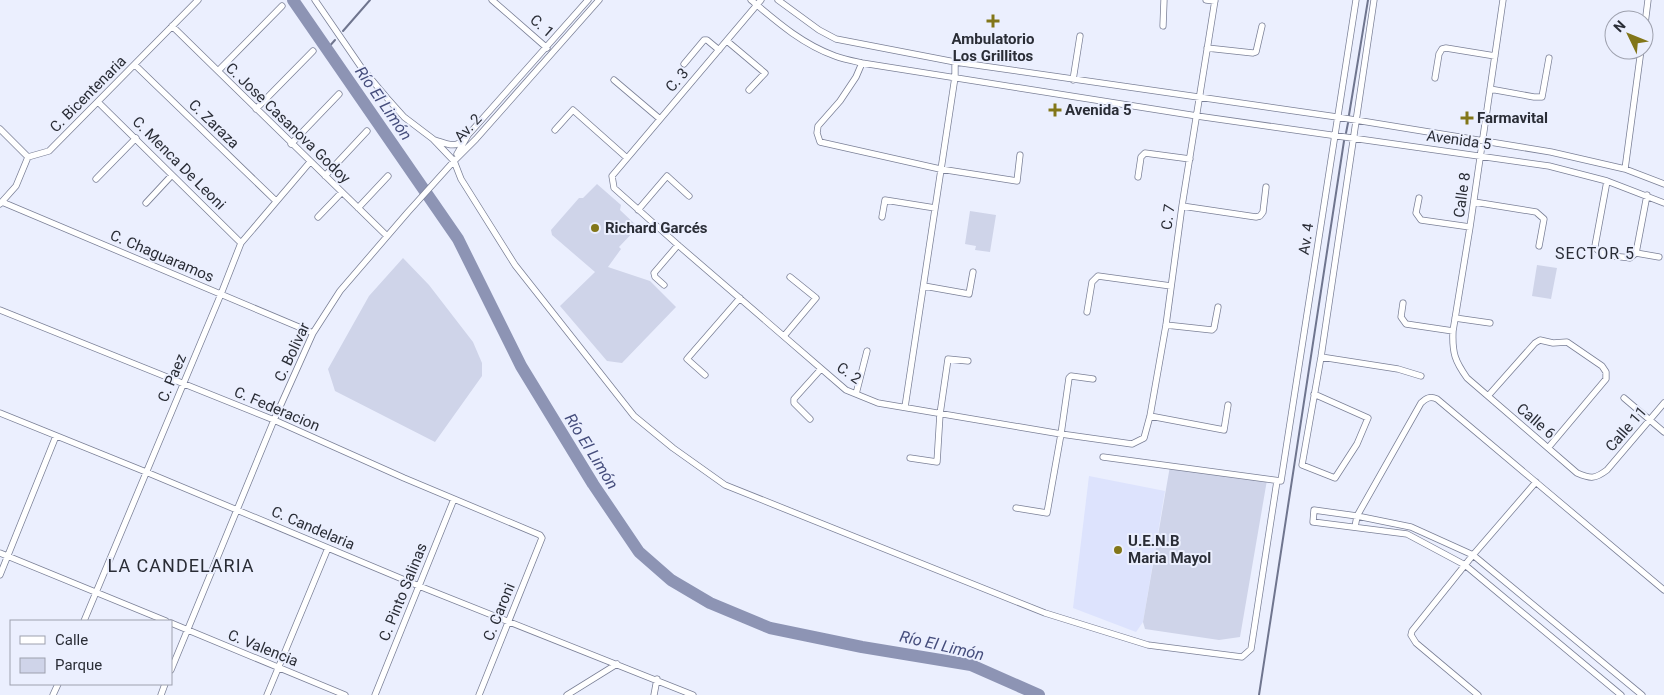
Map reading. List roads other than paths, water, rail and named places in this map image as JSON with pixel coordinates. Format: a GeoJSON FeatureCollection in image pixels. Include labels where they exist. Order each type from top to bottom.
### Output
{"type":"FeatureCollection","features":[{"type":"Feature","properties":{"kind":"street","name":"C. Bicentenaria"},"geometry":{"type":"LineString","coordinates":[[28,157],[49,151],[198,0]]}},
{"type":"Feature","properties":{"kind":"street","name":"Av. 4"},"geometry":{"type":"LineString","coordinates":[[316,0],[361,67],[387,98],[404,117],[433,139],[454,161],[461,179],[515,265],[634,416],[673,448],[725,485],[1045,613],[1148,645],[1242,657],[1251,649],[1356,0]]}},
{"type":"Feature","properties":{"kind":"street","name":"C. 1"},"geometry":{"type":"LineString","coordinates":[[492,0],[552,52]]}},
{"type":"Feature","properties":{"kind":"street","name":"Av. 2"},"geometry":{"type":"LineString","coordinates":[[454,161],[468,135],[588,0]]}},
{"type":"Feature","properties":{"kind":"street","name":"Av. 2"},"geometry":{"type":"LineString","coordinates":[[454,161],[476,139],[599,0]]}},
{"type":"Feature","properties":{"kind":"street","name":"Avenida 5"},"geometry":{"type":"LineString","coordinates":[[751,0],[759,2],[780,25],[808,44],[836,56],[862,63],[1197,116],[1549,166],[1607,181],[1664,203]]}},
{"type":"Feature","properties":{"kind":"street","name":"Avenida 5"},"geometry":{"type":"LineString","coordinates":[[778,0],[836,39],[955,62],[1483,140],[1551,152],[1625,169],[1664,184]]}},
{"type":"Feature","properties":{"kind":"street"},"geometry":{"type":"LineString","coordinates":[[1163,26],[1164,0]]}},
{"type":"Feature","properties":{"kind":"street"},"geometry":{"type":"LineString","coordinates":[[1206,0],[1215,1]]}},
{"type":"Feature","properties":{"kind":"street","name":"Av. 4"},"geometry":{"type":"LineString","coordinates":[[1314,394],[1368,418],[1357,444],[1335,478],[1302,465],[1314,394],[1321,357],[1374,0]]}},
{"type":"Feature","properties":{"kind":"street","name":"Calle 8"},"geometry":{"type":"LineString","coordinates":[[1456,363],[1452,348],[1453,331],[1503,0]]}},
{"type":"Feature","properties":{"kind":"street","name":"C. 7"},"geometry":{"type":"LineString","coordinates":[[1144,438],[1150,416],[1166,325],[1182,206],[1215,1]]}},
{"type":"Feature","properties":{"kind":"street","name":"C. 3"},"geometry":{"type":"LineString","coordinates":[[612,176],[759,2]]}},
{"type":"Feature","properties":{"kind":"street"},"geometry":{"type":"LineString","coordinates":[[218,71],[282,6]]}},
{"type":"Feature","properties":{"kind":"street","name":"C. Jose Casanova Godoy"},"geometry":{"type":"LineString","coordinates":[[172,26],[387,236]]}},
{"type":"Feature","properties":{"kind":"street"},"geometry":{"type":"LineString","coordinates":[[1207,48],[1256,52],[1262,26]]}},
{"type":"Feature","properties":{"kind":"street"},"geometry":{"type":"LineString","coordinates":[[1073,80],[1080,36]]}},
{"type":"Feature","properties":{"kind":"street"},"geometry":{"type":"LineString","coordinates":[[684,64],[704,40],[707,40],[720,50]]}},
{"type":"Feature","properties":{"kind":"street"},"geometry":{"type":"LineString","coordinates":[[727,41],[765,73],[749,90]]}},
{"type":"Feature","properties":{"kind":"street"},"geometry":{"type":"LineString","coordinates":[[1436,78],[1439,54],[1442,49],[1446,48],[1495,56]]}},
{"type":"Feature","properties":{"kind":"street"},"geometry":{"type":"LineString","coordinates":[[256,109],[312,51]]}},
{"type":"Feature","properties":{"kind":"street"},"geometry":{"type":"LineString","coordinates":[[1490,89],[1542,97],[1549,58]]}},
{"type":"Feature","properties":{"kind":"street"},"geometry":{"type":"LineString","coordinates":[[1625,169],[1641,60]]}},
{"type":"Feature","properties":{"kind":"street"},"geometry":{"type":"LineString","coordinates":[[905,407],[955,77],[955,62]]}},
{"type":"Feature","properties":{"kind":"street"},"geometry":{"type":"LineString","coordinates":[[862,63],[856,77],[840,101],[818,126],[817,133],[820,142],[940,169],[1017,181],[1020,155]]}},
{"type":"Feature","properties":{"kind":"street","name":"C. Zaraza"},"geometry":{"type":"LineString","coordinates":[[135,65],[276,200]]}},
{"type":"Feature","properties":{"kind":"street"},"geometry":{"type":"LineString","coordinates":[[614,80],[660,119]]}},
{"type":"Feature","properties":{"kind":"street"},"geometry":{"type":"LineString","coordinates":[[291,144],[339,94]]}},
{"type":"Feature","properties":{"kind":"street","name":"C. Menca De Leoni"},"geometry":{"type":"LineString","coordinates":[[98,102],[241,243]]}},
{"type":"Feature","properties":{"kind":"street"},"geometry":{"type":"LineString","coordinates":[[555,130],[573,110],[627,158]]}},
{"type":"Feature","properties":{"kind":"street"},"geometry":{"type":"LineString","coordinates":[[0,129],[28,157],[16,186],[1,203]]}},
{"type":"Feature","properties":{"kind":"street"},"geometry":{"type":"LineString","coordinates":[[325,176],[368,131]]}},
{"type":"Feature","properties":{"kind":"street"},"geometry":{"type":"LineString","coordinates":[[433,139],[449,146],[461,142],[468,135]]}},
{"type":"Feature","properties":{"kind":"street"},"geometry":{"type":"LineString","coordinates":[[96,179],[136,138]]}},
{"type":"Feature","properties":{"kind":"street"},"geometry":{"type":"LineString","coordinates":[[1138,177],[1141,157],[1145,153],[1190,159]]}},
{"type":"Feature","properties":{"kind":"street","name":"C. Bolivar"},"geometry":{"type":"LineString","coordinates":[[172,668],[274,420],[313,333],[340,291],[454,161]]}},
{"type":"Feature","properties":{"kind":"street","name":"C. Paez"},"geometry":{"type":"LineString","coordinates":[[84,620],[241,243],[310,162]]}},
{"type":"Feature","properties":{"kind":"street"},"geometry":{"type":"LineString","coordinates":[[146,203],[172,175]]}},
{"type":"Feature","properties":{"kind":"street"},"geometry":{"type":"LineString","coordinates":[[358,208],[388,176]]}},
{"type":"Feature","properties":{"kind":"street","name":"C. 2"},"geometry":{"type":"LineString","coordinates":[[612,176],[614,188],[638,210],[846,390],[878,403],[1061,434],[1132,444],[1144,438]]}},
{"type":"Feature","properties":{"kind":"street"},"geometry":{"type":"LineString","coordinates":[[638,210],[667,176],[689,196]]}},
{"type":"Feature","properties":{"kind":"street"},"geometry":{"type":"LineString","coordinates":[[1607,181],[1595,246],[1597,251],[1602,254],[1630,258],[1636,253],[1647,196]]}},
{"type":"Feature","properties":{"kind":"street"},"geometry":{"type":"LineString","coordinates":[[1182,206],[1256,217],[1260,216],[1262,212],[1266,187]]}},
{"type":"Feature","properties":{"kind":"street"},"geometry":{"type":"LineString","coordinates":[[318,218],[342,192]]}},
{"type":"Feature","properties":{"kind":"street"},"geometry":{"type":"LineString","coordinates":[[1419,198],[1416,213],[1421,220],[1470,227]]}},
{"type":"Feature","properties":{"kind":"street"},"geometry":{"type":"LineString","coordinates":[[882,217],[885,200],[935,208]]}},
{"type":"Feature","properties":{"kind":"street"},"geometry":{"type":"LineString","coordinates":[[1474,202],[1536,212],[1544,219],[1539,246]]}},
{"type":"Feature","properties":{"kind":"street","name":"C. Chaguaramos"},"geometry":{"type":"LineString","coordinates":[[1,203],[313,333]]}},
{"type":"Feature","properties":{"kind":"street"},"geometry":{"type":"LineString","coordinates":[[664,286],[655,277],[654,273],[678,245]]}},
{"type":"Feature","properties":{"kind":"street"},"geometry":{"type":"LineString","coordinates":[[1636,253],[1659,257]]}},
{"type":"Feature","properties":{"kind":"street"},"geometry":{"type":"LineString","coordinates":[[924,286],[969,294],[973,272]]}},
{"type":"Feature","properties":{"kind":"street"},"geometry":{"type":"LineString","coordinates":[[1088,312],[1092,282],[1098,276],[1170,286]]}},
{"type":"Feature","properties":{"kind":"street"},"geometry":{"type":"LineString","coordinates":[[784,336],[816,298],[790,277]]}},
{"type":"Feature","properties":{"kind":"street"},"geometry":{"type":"LineString","coordinates":[[705,375],[687,359],[740,298]]}},
{"type":"Feature","properties":{"kind":"street"},"geometry":{"type":"LineString","coordinates":[[1403,303],[1401,317],[1406,324],[1453,331]]}},
{"type":"Feature","properties":{"kind":"street"},"geometry":{"type":"LineString","coordinates":[[1166,325],[1212,330],[1218,307]]}},
{"type":"Feature","properties":{"kind":"street","name":"C. Federacion"},"geometry":{"type":"LineString","coordinates":[[0,310],[274,420],[540,535],[542,538]]}},
{"type":"Feature","properties":{"kind":"street"},"geometry":{"type":"LineString","coordinates":[[1455,318],[1490,324]]}},
{"type":"Feature","properties":{"kind":"street"},"geometry":{"type":"LineString","coordinates":[[1488,396],[1535,342],[1540,340],[1553,343],[1568,342],[1602,366],[1606,372],[1606,379],[1548,448]]}},
{"type":"Feature","properties":{"kind":"street"},"geometry":{"type":"LineString","coordinates":[[856,394],[867,351]]}},
{"type":"Feature","properties":{"kind":"street"},"geometry":{"type":"LineString","coordinates":[[1321,357],[1398,369],[1421,376]]}},
{"type":"Feature","properties":{"kind":"street"},"geometry":{"type":"LineString","coordinates":[[910,458],[937,462],[940,414],[948,359],[968,361]]}},
{"type":"Feature","properties":{"kind":"street","name":"Calle 6"},"geometry":{"type":"LineString","coordinates":[[1456,363],[1467,378],[1577,473],[1588,477],[1598,477],[1607,470]]}},
{"type":"Feature","properties":{"kind":"street"},"geometry":{"type":"LineString","coordinates":[[810,419],[794,404],[794,399],[821,369]]}},
{"type":"Feature","properties":{"kind":"street"},"geometry":{"type":"LineString","coordinates":[[1016,508],[1047,513],[1069,378],[1071,376],[1093,379]]}},
{"type":"Feature","properties":{"kind":"street"},"geometry":{"type":"LineString","coordinates":[[1355,527],[1356,516],[1421,403],[1428,398],[1437,399],[1664,590]]}},
{"type":"Feature","properties":{"kind":"street"},"geometry":{"type":"LineString","coordinates":[[1624,398],[1664,432]]}},
{"type":"Feature","properties":{"kind":"street","name":"Calle 11"},"geometry":{"type":"LineString","coordinates":[[1607,470],[1664,403]]}},
{"type":"Feature","properties":{"kind":"street"},"geometry":{"type":"LineString","coordinates":[[1150,416],[1224,430],[1228,405]]}},
{"type":"Feature","properties":{"kind":"street","name":"C. Candelaria"},"geometry":{"type":"LineString","coordinates":[[0,413],[419,586],[617,664]]}},
{"type":"Feature","properties":{"kind":"street"},"geometry":{"type":"LineString","coordinates":[[0,575],[56,436]]}},
{"type":"Feature","properties":{"kind":"street"},"geometry":{"type":"LineString","coordinates":[[1102,457],[1279,481]]}},
{"type":"Feature","properties":{"kind":"street"},"geometry":{"type":"LineString","coordinates":[[1478,695],[1416,643],[1411,635],[1415,626],[1465,564],[1536,482]]}},
{"type":"Feature","properties":{"kind":"street","name":"C. Pinto Salinas"},"geometry":{"type":"LineString","coordinates":[[375,695],[454,499]]}},
{"type":"Feature","properties":{"kind":"street"},"geometry":{"type":"LineString","coordinates":[[1621,695],[1465,564],[1407,534],[1313,522],[1314,510],[1411,526],[1473,555],[1642,695]]}},
{"type":"Feature","properties":{"kind":"street","name":"C. Caroni"},"geometry":{"type":"LineString","coordinates":[[480,695],[542,538]]}},
{"type":"Feature","properties":{"kind":"street"},"geometry":{"type":"LineString","coordinates":[[267,695],[328,548]]}},
{"type":"Feature","properties":{"kind":"street"},"geometry":{"type":"LineString","coordinates":[[0,553],[164,620]]}},
{"type":"Feature","properties":{"kind":"street","name":"C. Valencia"},"geometry":{"type":"LineString","coordinates":[[172,624],[345,695]]}},
{"type":"Feature","properties":{"kind":"street"},"geometry":{"type":"LineString","coordinates":[[567,695],[617,664],[694,695]]}},
{"type":"Feature","properties":{"kind":"street"},"geometry":{"type":"LineString","coordinates":[[654,695],[657,679]]}},
{"type":"Feature","properties":{"kind":"waterway","name":"Río El Limón"},"geometry":{"type":"LineString","coordinates":[[293,0],[458,239],[521,366],[593,484],[639,552],[671,580],[710,603],[770,628],[862,647],[971,665],[1039,695]]}},
{"type":"Feature","properties":{"kind":"waterway"},"geometry":{"type":"LineString","coordinates":[[343,31],[370,0]]}},
{"type":"Feature","properties":{"kind":"waterway"},"geometry":{"type":"LineString","coordinates":[[1349,115],[1368,0]]}},
{"type":"Feature","properties":{"kind":"waterway"},"geometry":{"type":"LineString","coordinates":[[327,49],[335,40]]}},
{"type":"Feature","properties":{"kind":"waterway"},"geometry":{"type":"LineString","coordinates":[[1346,133],[1348,123]]}},
{"type":"Feature","properties":{"kind":"waterway"},"geometry":{"type":"LineString","coordinates":[[1259,695],[1344,141]]}},
{"type":"Feature","properties":{"kind":"place","name":"Ambulatorio Los Grillitos"},"geometry":{"type":"Point","coordinates":[993,21]}},
{"type":"Feature","properties":{"kind":"place","name":"Avenida 5"},"geometry":{"type":"Point","coordinates":[1055,110]}},
{"type":"Feature","properties":{"kind":"place","name":"Farmavital"},"geometry":{"type":"Point","coordinates":[1467,118]}},
{"type":"Feature","properties":{"kind":"place","name":"Richard Garcés"},"geometry":{"type":"Point","coordinates":[595,228]}},
{"type":"Feature","properties":{"kind":"place","name":"U.E.N.B Maria Mayol"},"geometry":{"type":"Point","coordinates":[1118,550]}},
{"type":"Feature","properties":{"kind":"district","name":"SECTOR 5"},"geometry":{"type":"Point","coordinates":[1595,253]}},
{"type":"Feature","properties":{"kind":"district","name":"LA CANDELARIA"},"geometry":{"type":"Point","coordinates":[181,566]}}]}
